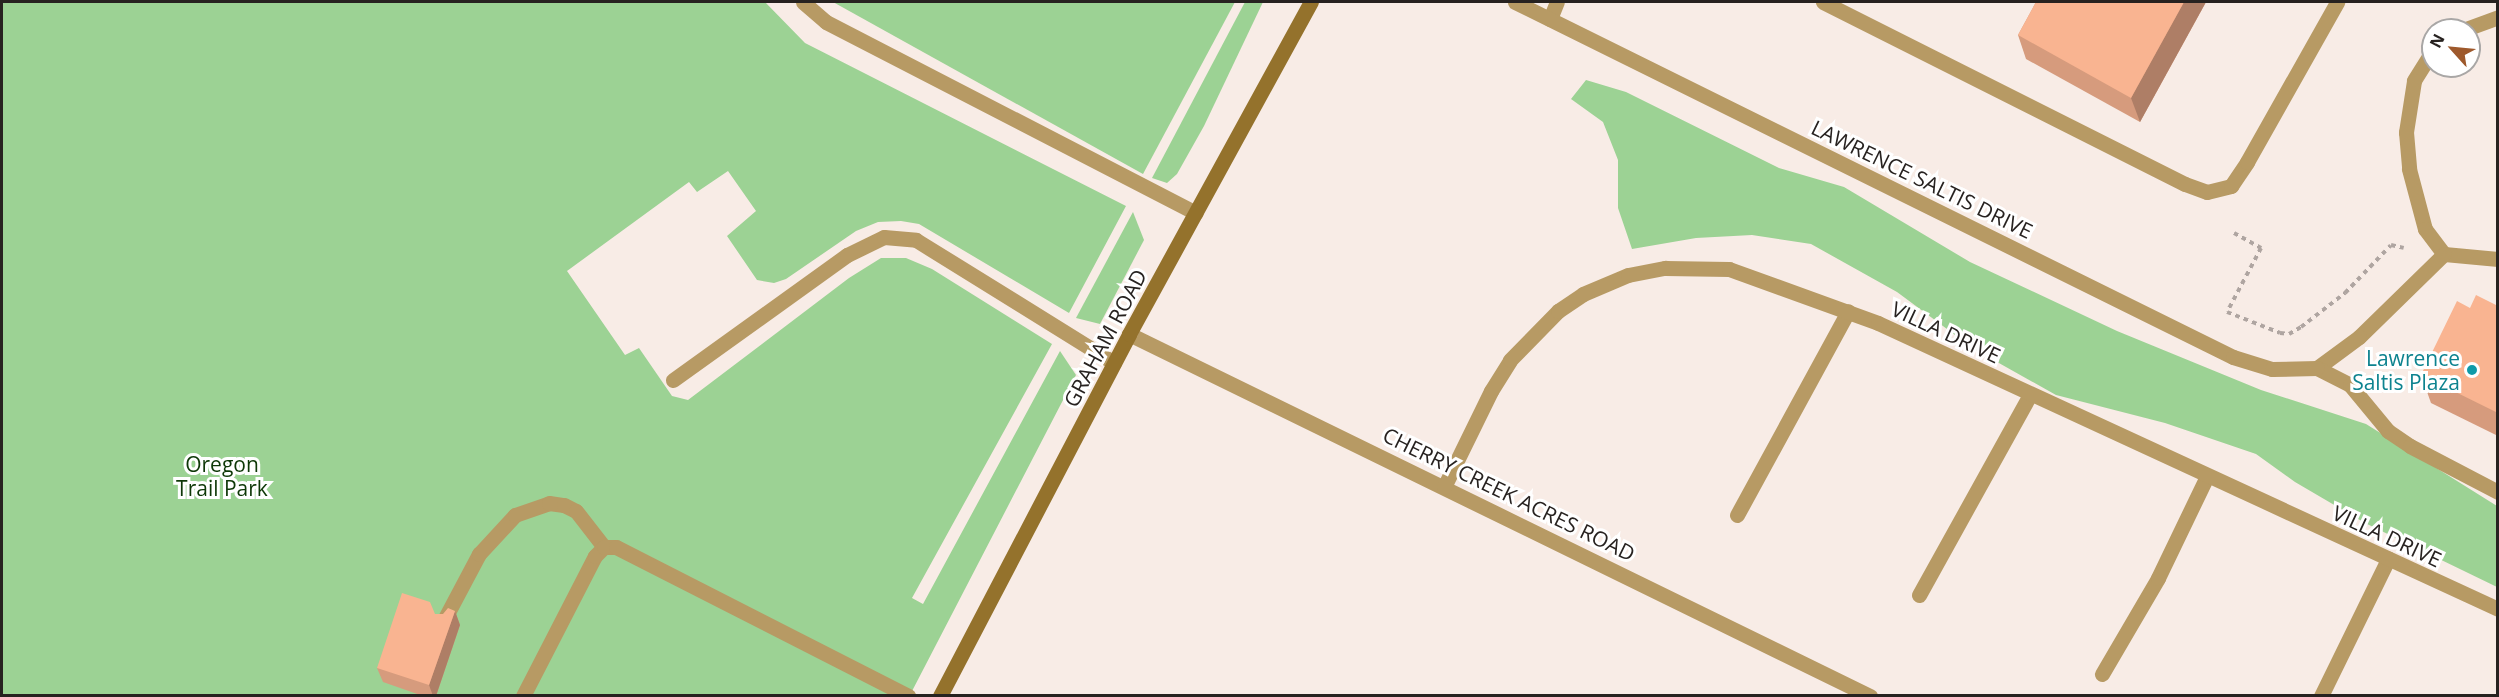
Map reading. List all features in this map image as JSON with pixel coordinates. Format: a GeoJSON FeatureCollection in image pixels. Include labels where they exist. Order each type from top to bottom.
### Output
{"type":"FeatureCollection","features":[{"type":"Feature","properties":{"kind":"main road","name":"GRAHAM ROAD"},"geometry":{"type":"LineString","coordinates":[[940,696],[1039,512],[1114,363],[1311,2]]}},
{"type":"Feature","properties":{"kind":"street"},"geometry":{"type":"LineString","coordinates":[[803,2],[826,22],[1196,213]]}},
{"type":"Feature","properties":{"kind":"street","name":"LAWRENCE SALTIS DRIVE"},"geometry":{"type":"LineString","coordinates":[[1515,2],[2233,357],[2272,369],[2317,368]]}},
{"type":"Feature","properties":{"kind":"street"},"geometry":{"type":"LineString","coordinates":[[1550,19],[1557,2]]}},
{"type":"Feature","properties":{"kind":"street"},"geometry":{"type":"LineString","coordinates":[[1823,2],[2185,184],[2207,192],[2230,186],[2247,162],[2337,2]]}},
{"type":"Feature","properties":{"kind":"street"},"geometry":{"type":"LineString","coordinates":[[2481,23],[2498,17]]}},
{"type":"Feature","properties":{"kind":"street"},"geometry":{"type":"LineString","coordinates":[[2421,71],[2415,81],[2406,132],[2409,170],[2425,229],[2444,254],[2498,260]]}},
{"type":"Feature","properties":{"kind":"street"},"geometry":{"type":"LineString","coordinates":[[673,380],[847,255],[884,237],[916,240],[1114,363]]}},
{"type":"Feature","properties":{"kind":"street"},"geometry":{"type":"LineString","coordinates":[[2444,254],[2359,337],[2317,368],[2350,385],[2388,431],[2409,446],[2498,492]]}},
{"type":"Feature","properties":{"kind":"street","name":"VILLA DRIVE"},"geometry":{"type":"LineString","coordinates":[[1444,487],[1491,391],[1510,360],[1532,334],[1583,294],[1628,275],[1665,268],[1729,269],[1848,311],[2498,609]]}},
{"type":"Feature","properties":{"kind":"street"},"geometry":{"type":"LineString","coordinates":[[1737,514],[1848,311]]}},
{"type":"Feature","properties":{"kind":"street","name":"CHERRY CREEK ACRES ROAD"},"geometry":{"type":"LineString","coordinates":[[1130,334],[1870,696]]}},
{"type":"Feature","properties":{"kind":"street"},"geometry":{"type":"LineString","coordinates":[[1919,595],[2030,395]]}},
{"type":"Feature","properties":{"kind":"street"},"geometry":{"type":"LineString","coordinates":[[2102,674],[2158,578],[2207,476]]}},
{"type":"Feature","properties":{"kind":"street"},"geometry":{"type":"LineString","coordinates":[[444,620],[479,554],[515,514],[549,504],[564,505],[576,511],[604,547]]}},
{"type":"Feature","properties":{"kind":"street"},"geometry":{"type":"LineString","coordinates":[[523,696],[595,556],[604,547],[616,547],[908,696]]}},
{"type":"Feature","properties":{"kind":"street"},"geometry":{"type":"LineString","coordinates":[[2321,696],[2388,559]]}},
{"type":"Feature","properties":{"kind":"path"},"geometry":{"type":"LineString","coordinates":[[2234,234],[2261,248],[2227,312],[2280,333],[2289,334],[2345,292],[2391,245],[2444,254]]}},
{"type":"Feature","properties":{"kind":"green space","name":"Oregon Trail Park"},"geometry":{"type":"Polygon","coordinates":[[[2,2],[765,2],[805,43],[1126,206],[1069,313],[919,224],[901,221],[878,222],[856,231],[786,279],[774,283],[757,280],[727,236],[756,211],[728,171],[697,192],[689,182],[567,271],[625,355],[639,348],[672,396],[688,400],[849,278],[881,258],[906,258],[932,269],[1052,344],[912,598],[923,604],[1060,351],[1076,375],[910,695],[2,695],[2,2]]]}},
{"type":"Feature","properties":{"kind":"green space"},"geometry":{"type":"Polygon","coordinates":[[[833,2],[1235,2],[1143,174],[833,2]]]}},
{"type":"Feature","properties":{"kind":"green space"},"geometry":{"type":"Polygon","coordinates":[[[1245,2],[1263,2],[1204,126],[1177,174],[1167,183],[1152,178],[1245,2]]]}},
{"type":"Feature","properties":{"kind":"green space"},"geometry":{"type":"Polygon","coordinates":[[[1586,80],[1626,92],[1779,168],[1844,187],[1970,262],[2117,331],[2261,390],[2366,424],[2497,506],[2497,587],[2365,523],[2295,482],[2256,454],[2165,423],[2056,395],[1974,349],[1897,292],[1811,244],[1752,235],[1696,238],[1632,249],[1618,208],[1618,160],[1603,122],[1571,99],[1586,80]]]}},
{"type":"Feature","properties":{"kind":"green space"},"geometry":{"type":"Polygon","coordinates":[[[1133,212],[1144,240],[1100,324],[1076,318],[1133,212]]]}},
{"type":"Feature","properties":{"kind":"building"},"geometry":{"type":"Polygon","coordinates":[[[2036,2],[2184,2],[2131,98],[2018,35],[2036,2]]]}},
{"type":"Feature","properties":{"kind":"building"},"geometry":{"type":"Polygon","coordinates":[[[2476,295],[2498,306],[2498,413],[2421,375],[2457,301],[2470,308],[2476,295]]]}},
{"type":"Feature","properties":{"kind":"building"},"geometry":{"type":"Polygon","coordinates":[[[402,593],[430,602],[435,614],[443,614],[448,608],[455,611],[429,685],[377,668],[402,593]]]}},
{"type":"Feature","properties":{"kind":"place","name":"Lawrence Saltis Plaza"},"geometry":{"type":"Point","coordinates":[2472,370]}}]}
